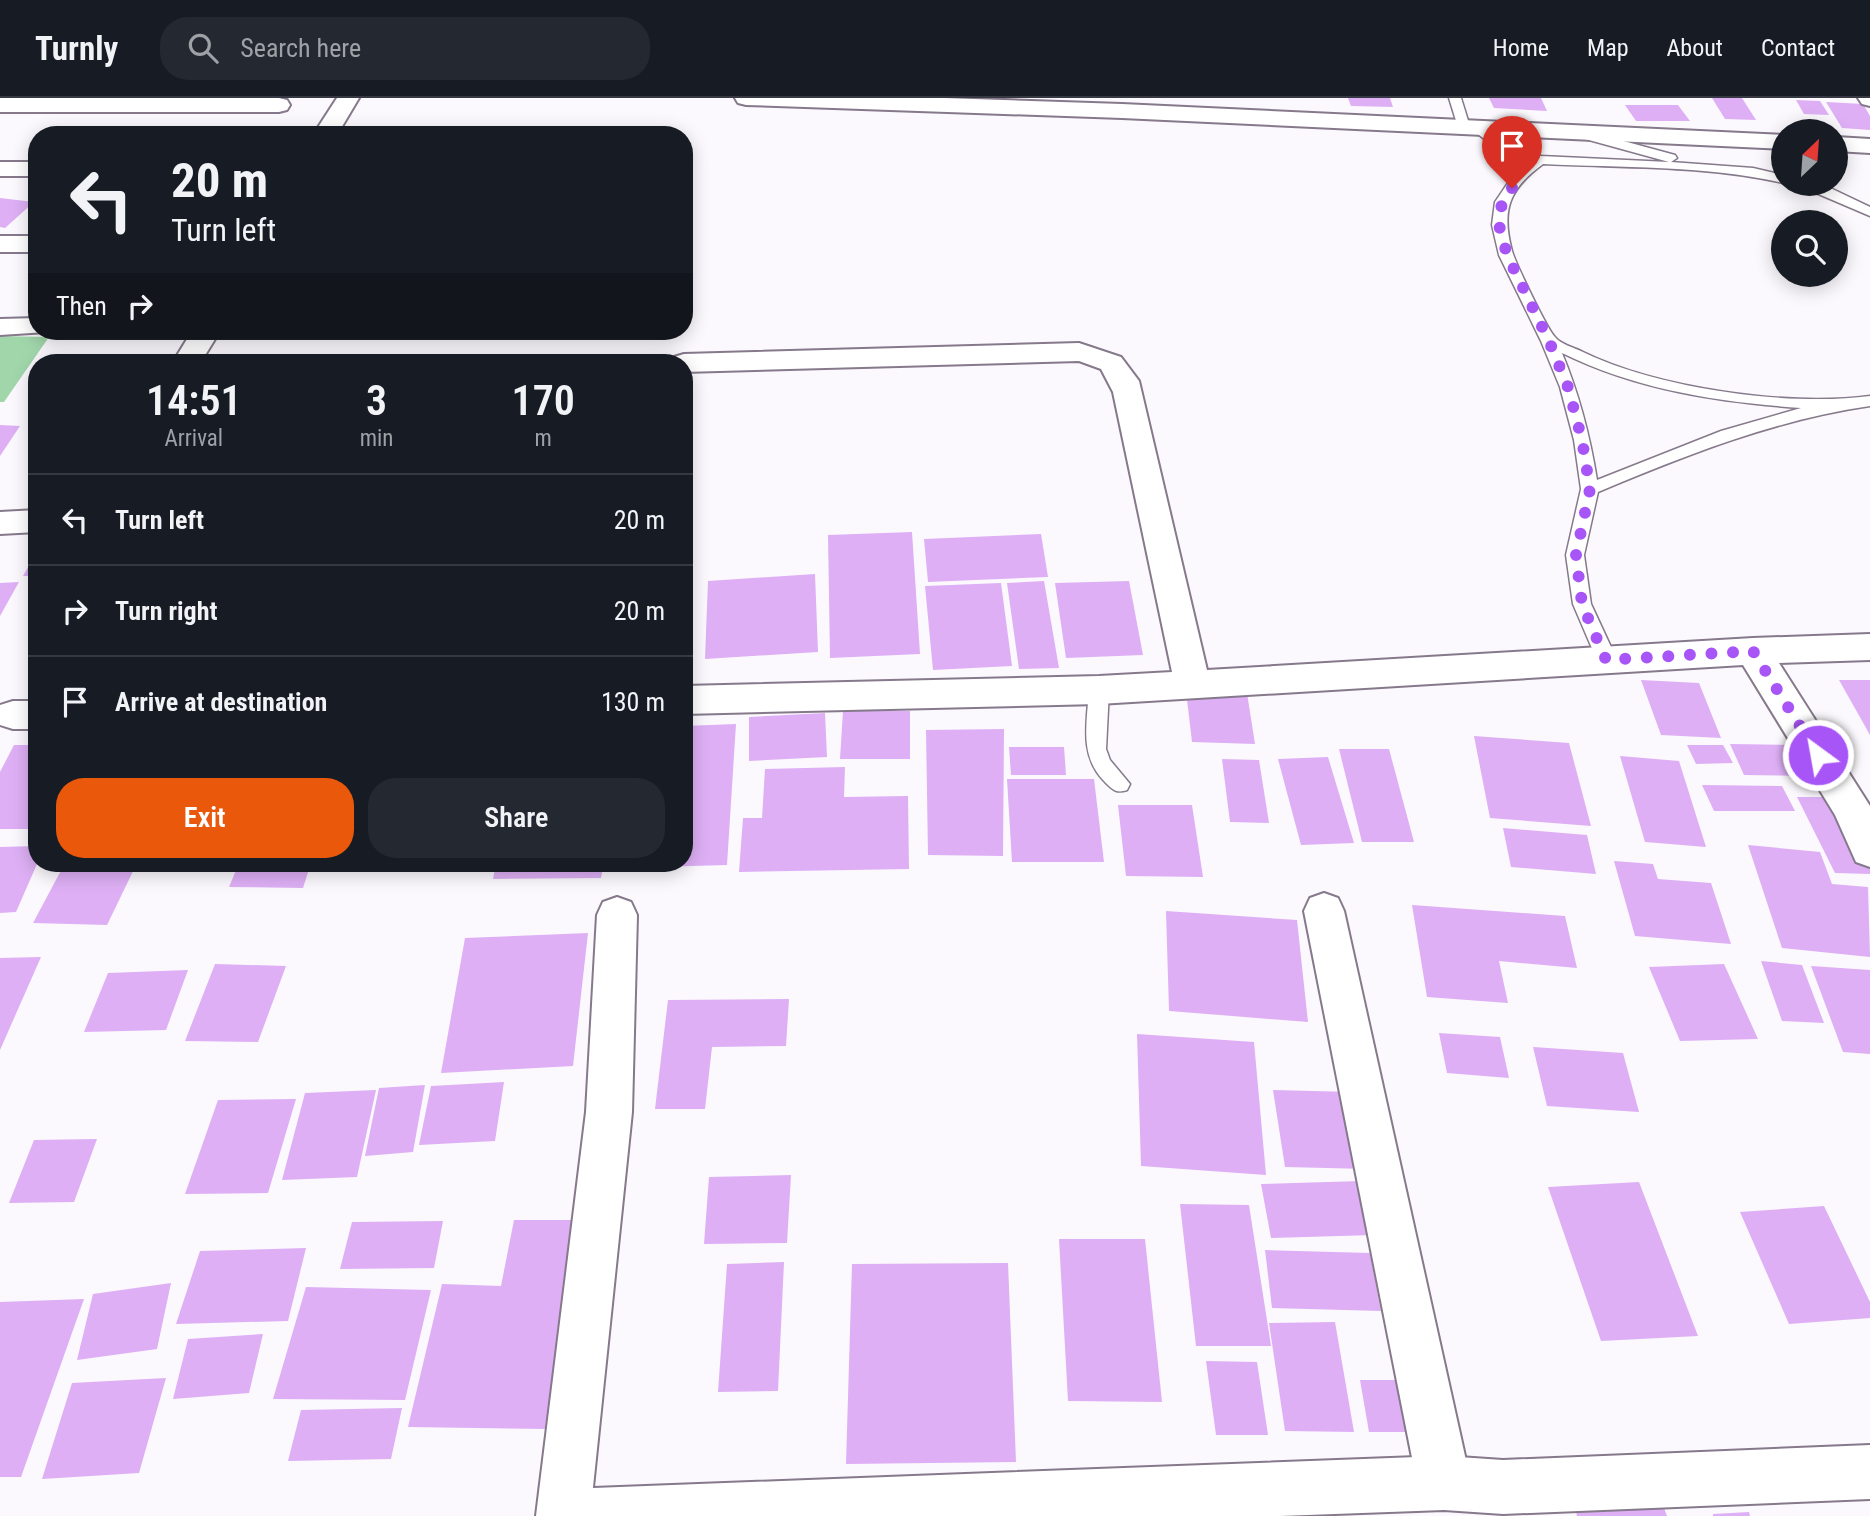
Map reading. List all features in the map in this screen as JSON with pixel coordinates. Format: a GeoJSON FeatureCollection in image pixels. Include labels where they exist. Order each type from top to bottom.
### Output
{"type":"FeatureCollection","features":[{"type":"Feature","properties":{"kind":"street"},"geometry":{"type":"LineString","coordinates":[[331,126],[348,98]]}},
{"type":"Feature","properties":{"kind":"street"},"geometry":{"type":"LineString","coordinates":[[746,98],[1771,141]]}},
{"type":"Feature","properties":{"kind":"street"},"geometry":{"type":"LineString","coordinates":[[5,110],[279,105]]}},
{"type":"Feature","properties":{"kind":"street"},"geometry":{"type":"LineString","coordinates":[[1848,145],[1870,146]]}},
{"type":"Feature","properties":{"kind":"street"},"geometry":{"type":"LineString","coordinates":[[0,169],[28,169]]}},
{"type":"Feature","properties":{"kind":"street"},"geometry":{"type":"LineString","coordinates":[[0,244],[28,244]]}},
{"type":"Feature","properties":{"kind":"street"},"geometry":{"type":"LineString","coordinates":[[0,327],[28,326]]}},
{"type":"Feature","properties":{"kind":"street"},"geometry":{"type":"LineString","coordinates":[[693,363],[1079,352],[1106,359],[1120,371],[1128,392],[1192,684]]}},
{"type":"Feature","properties":{"kind":"street"},"geometry":{"type":"LineString","coordinates":[[0,523],[28,522]]}},
{"type":"Feature","properties":{"kind":"street"},"geometry":{"type":"LineString","coordinates":[[693,700],[1099,690],[1753,651],[1870,647]]}},
{"type":"Feature","properties":{"kind":"street"},"geometry":{"type":"LineString","coordinates":[[1753,651],[1852,809],[1870,850]]}},
{"type":"Feature","properties":{"kind":"street"},"geometry":{"type":"LineString","coordinates":[[1324,911],[1444,1483]]}},
{"type":"Feature","properties":{"kind":"street"},"geometry":{"type":"LineString","coordinates":[[617,915],[609,1112],[565,1516],[1444,1483],[1503,1487],[1870,1472]]}},
{"type":"Feature","properties":{"kind":"lane"},"geometry":{"type":"LineString","coordinates":[[1455,98],[1472,128],[1505,148],[1540,160],[1702,167],[1771,176]]}},
{"type":"Feature","properties":{"kind":"lane"},"geometry":{"type":"LineString","coordinates":[[1579,132],[1702,167]]}},
{"type":"Feature","properties":{"kind":"lane"},"geometry":{"type":"LineString","coordinates":[[1540,160],[1521,174],[1502,202],[1499,225],[1507,255],[1568,387],[1582,440],[1590,489],[1576,555],[1582,604],[1606,660]]}},
{"type":"Feature","properties":{"kind":"lane"},"geometry":{"type":"LineString","coordinates":[[1836,196],[1870,212]]}},
{"type":"Feature","properties":{"kind":"lane"},"geometry":{"type":"LineString","coordinates":[[1549,341],[1588,362],[1631,378],[1675,389],[1744,399],[1835,405]]}},
{"type":"Feature","properties":{"kind":"lane"},"geometry":{"type":"LineString","coordinates":[[1590,489],[1786,415],[1870,401]]}},
{"type":"Feature","properties":{"kind":"lane"},"geometry":{"type":"LineString","coordinates":[[1099,690],[1096,749],[1101,764],[1120,784]]}},
{"type":"Feature","properties":{"kind":"green space"},"geometry":{"type":"Polygon","coordinates":[[[0,336],[47,340],[37,354],[28,354],[28,367],[4,402],[0,402],[0,336]]]}},
{"type":"Feature","properties":{"kind":"building"},"geometry":{"type":"Polygon","coordinates":[[[1348,98],[1390,98],[1393,107],[1351,106],[1348,98]]]}},
{"type":"Feature","properties":{"kind":"building"},"geometry":{"type":"Polygon","coordinates":[[[1489,98],[1541,98],[1547,111],[1494,108],[1489,98]]]}},
{"type":"Feature","properties":{"kind":"building"},"geometry":{"type":"Polygon","coordinates":[[[1712,98],[1742,98],[1756,120],[1725,119],[1712,98]]]}},
{"type":"Feature","properties":{"kind":"building"},"geometry":{"type":"Polygon","coordinates":[[[1796,100],[1820,101],[1829,115],[1804,114],[1796,100]]]}},
{"type":"Feature","properties":{"kind":"building"},"geometry":{"type":"Polygon","coordinates":[[[1826,102],[1863,104],[1870,116],[1870,130],[1848,128],[1848,119],[1836,119],[1826,102]]]}},
{"type":"Feature","properties":{"kind":"building"},"geometry":{"type":"Polygon","coordinates":[[[1625,105],[1678,105],[1690,121],[1636,121],[1625,105]]]}},
{"type":"Feature","properties":{"kind":"building"},"geometry":{"type":"Polygon","coordinates":[[[0,198],[28,201],[28,207],[5,228],[0,227],[0,198]]]}},
{"type":"Feature","properties":{"kind":"building"},"geometry":{"type":"Polygon","coordinates":[[[0,425],[20,426],[0,456],[0,425]]]}},
{"type":"Feature","properties":{"kind":"building"},"geometry":{"type":"Polygon","coordinates":[[[912,532],[920,654],[830,658],[828,535],[912,532]]]}},
{"type":"Feature","properties":{"kind":"building"},"geometry":{"type":"Polygon","coordinates":[[[1041,534],[1048,577],[928,582],[924,539],[1041,534]]]}},
{"type":"Feature","properties":{"kind":"building"},"geometry":{"type":"Polygon","coordinates":[[[815,574],[818,652],[705,659],[708,581],[815,574]]]}},
{"type":"Feature","properties":{"kind":"building"},"geometry":{"type":"Polygon","coordinates":[[[1044,581],[1059,668],[1019,669],[1007,583],[1044,581]]]}},
{"type":"Feature","properties":{"kind":"building"},"geometry":{"type":"Polygon","coordinates":[[[1129,581],[1143,655],[1066,658],[1055,583],[1129,581]]]}},
{"type":"Feature","properties":{"kind":"building"},"geometry":{"type":"Polygon","coordinates":[[[19,582],[0,616],[0,583],[19,582]]]}},
{"type":"Feature","properties":{"kind":"building"},"geometry":{"type":"Polygon","coordinates":[[[1001,583],[1012,666],[933,670],[925,586],[1001,583]]]}},
{"type":"Feature","properties":{"kind":"building"},"geometry":{"type":"Polygon","coordinates":[[[1641,680],[1699,683],[1721,738],[1661,735],[1641,680]]]}},
{"type":"Feature","properties":{"kind":"building"},"geometry":{"type":"Polygon","coordinates":[[[1839,680],[1870,680],[1870,735],[1839,680]]]}},
{"type":"Feature","properties":{"kind":"building"},"geometry":{"type":"Polygon","coordinates":[[[1186,691],[1247,693],[1255,744],[1192,742],[1186,691]]]}},
{"type":"Feature","properties":{"kind":"building"},"geometry":{"type":"Polygon","coordinates":[[[843,711],[910,711],[910,759],[840,759],[843,711]]]}},
{"type":"Feature","properties":{"kind":"building"},"geometry":{"type":"Polygon","coordinates":[[[825,713],[827,757],[749,761],[749,717],[825,713]]]}},
{"type":"Feature","properties":{"kind":"building"},"geometry":{"type":"Polygon","coordinates":[[[736,724],[727,865],[693,866],[693,726],[736,724]]]}},
{"type":"Feature","properties":{"kind":"building"},"geometry":{"type":"Polygon","coordinates":[[[1004,729],[1003,856],[928,855],[926,730],[1004,729]]]}},
{"type":"Feature","properties":{"kind":"building"},"geometry":{"type":"Polygon","coordinates":[[[1474,736],[1569,743],[1591,826],[1490,818],[1474,736]]]}},
{"type":"Feature","properties":{"kind":"building"},"geometry":{"type":"Polygon","coordinates":[[[1730,744],[1799,745],[1814,776],[1744,775],[1730,744]]]}},
{"type":"Feature","properties":{"kind":"building"},"geometry":{"type":"Polygon","coordinates":[[[14,745],[28,745],[28,829],[0,829],[0,772],[14,745]]]}},
{"type":"Feature","properties":{"kind":"building"},"geometry":{"type":"Polygon","coordinates":[[[1687,745],[1723,745],[1733,763],[1696,764],[1687,745]]]}},
{"type":"Feature","properties":{"kind":"building"},"geometry":{"type":"Polygon","coordinates":[[[1009,747],[1064,747],[1066,775],[1011,775],[1009,747]]]}},
{"type":"Feature","properties":{"kind":"building"},"geometry":{"type":"Polygon","coordinates":[[[1339,749],[1389,749],[1414,842],[1362,842],[1339,749]]]}},
{"type":"Feature","properties":{"kind":"building"},"geometry":{"type":"Polygon","coordinates":[[[1620,756],[1679,761],[1706,847],[1645,842],[1620,756]]]}},
{"type":"Feature","properties":{"kind":"building"},"geometry":{"type":"Polygon","coordinates":[[[1328,757],[1354,843],[1301,845],[1278,759],[1328,757]]]}},
{"type":"Feature","properties":{"kind":"building"},"geometry":{"type":"Polygon","coordinates":[[[1222,759],[1259,760],[1269,823],[1230,822],[1222,759]]]}},
{"type":"Feature","properties":{"kind":"building"},"geometry":{"type":"Polygon","coordinates":[[[845,767],[844,797],[908,796],[909,869],[739,872],[743,818],[762,818],[765,769],[845,767]]]}},
{"type":"Feature","properties":{"kind":"building"},"geometry":{"type":"Polygon","coordinates":[[[1007,779],[1094,779],[1104,862],[1012,862],[1007,779]]]}},
{"type":"Feature","properties":{"kind":"building"},"geometry":{"type":"Polygon","coordinates":[[[1702,785],[1782,786],[1795,811],[1714,811],[1702,785]]]}},
{"type":"Feature","properties":{"kind":"building"},"geometry":{"type":"Polygon","coordinates":[[[1797,797],[1835,797],[1870,867],[1870,874],[1835,873],[1797,797]]]}},
{"type":"Feature","properties":{"kind":"building"},"geometry":{"type":"Polygon","coordinates":[[[1118,805],[1192,805],[1203,877],[1126,876],[1118,805]]]}},
{"type":"Feature","properties":{"kind":"building"},"geometry":{"type":"Polygon","coordinates":[[[1503,828],[1587,835],[1596,874],[1511,867],[1503,828]]]}},
{"type":"Feature","properties":{"kind":"building"},"geometry":{"type":"Polygon","coordinates":[[[1748,845],[1820,852],[1832,884],[1868,887],[1870,957],[1782,948],[1748,845]]]}},
{"type":"Feature","properties":{"kind":"building"},"geometry":{"type":"Polygon","coordinates":[[[28,846],[28,872],[34,872],[16,912],[0,913],[0,847],[28,846]]]}},
{"type":"Feature","properties":{"kind":"building"},"geometry":{"type":"Polygon","coordinates":[[[1614,861],[1653,864],[1658,879],[1711,883],[1731,944],[1635,936],[1614,861]]]}},
{"type":"Feature","properties":{"kind":"building"},"geometry":{"type":"Polygon","coordinates":[[[60,872],[133,872],[107,925],[33,923],[60,872]]]}},
{"type":"Feature","properties":{"kind":"building"},"geometry":{"type":"Polygon","coordinates":[[[235,872],[308,872],[303,888],[229,887],[235,872]]]}},
{"type":"Feature","properties":{"kind":"building"},"geometry":{"type":"Polygon","coordinates":[[[494,872],[602,872],[601,878],[493,879],[494,872]]]}},
{"type":"Feature","properties":{"kind":"building"},"geometry":{"type":"Polygon","coordinates":[[[1412,905],[1565,916],[1577,968],[1499,961],[1508,1003],[1427,997],[1412,905]]]}},
{"type":"Feature","properties":{"kind":"building"},"geometry":{"type":"Polygon","coordinates":[[[1166,911],[1297,920],[1308,1022],[1169,1011],[1166,911]]]}},
{"type":"Feature","properties":{"kind":"building"},"geometry":{"type":"Polygon","coordinates":[[[588,933],[573,1066],[441,1073],[465,938],[588,933]]]}},
{"type":"Feature","properties":{"kind":"building"},"geometry":{"type":"Polygon","coordinates":[[[41,957],[0,1050],[0,958],[41,957]]]}},
{"type":"Feature","properties":{"kind":"building"},"geometry":{"type":"Polygon","coordinates":[[[1761,961],[1802,965],[1824,1023],[1782,1021],[1761,961]]]}},
{"type":"Feature","properties":{"kind":"building"},"geometry":{"type":"Polygon","coordinates":[[[215,964],[286,966],[258,1042],[185,1041],[215,964]]]}},
{"type":"Feature","properties":{"kind":"building"},"geometry":{"type":"Polygon","coordinates":[[[1724,964],[1758,1039],[1680,1041],[1649,967],[1724,964]]]}},
{"type":"Feature","properties":{"kind":"building"},"geometry":{"type":"Polygon","coordinates":[[[1811,966],[1870,970],[1870,1054],[1843,1052],[1811,966]]]}},
{"type":"Feature","properties":{"kind":"building"},"geometry":{"type":"Polygon","coordinates":[[[188,970],[166,1030],[84,1032],[108,973],[188,970]]]}},
{"type":"Feature","properties":{"kind":"building"},"geometry":{"type":"Polygon","coordinates":[[[789,999],[786,1046],[712,1047],[705,1109],[655,1109],[668,1000],[789,999]]]}},
{"type":"Feature","properties":{"kind":"building"},"geometry":{"type":"Polygon","coordinates":[[[1439,1033],[1500,1037],[1509,1078],[1447,1073],[1439,1033]]]}},
{"type":"Feature","properties":{"kind":"building"},"geometry":{"type":"Polygon","coordinates":[[[1137,1034],[1254,1042],[1266,1175],[1141,1166],[1137,1034]]]}},
{"type":"Feature","properties":{"kind":"building"},"geometry":{"type":"Polygon","coordinates":[[[1533,1047],[1623,1053],[1639,1112],[1547,1106],[1533,1047]]]}},
{"type":"Feature","properties":{"kind":"building"},"geometry":{"type":"Polygon","coordinates":[[[504,1082],[495,1141],[419,1145],[431,1086],[504,1082]]]}},
{"type":"Feature","properties":{"kind":"building"},"geometry":{"type":"Polygon","coordinates":[[[425,1085],[413,1152],[365,1156],[379,1088],[425,1085]]]}},
{"type":"Feature","properties":{"kind":"building"},"geometry":{"type":"Polygon","coordinates":[[[376,1090],[357,1177],[282,1180],[305,1093],[376,1090]]]}},
{"type":"Feature","properties":{"kind":"building"},"geometry":{"type":"Polygon","coordinates":[[[1273,1090],[1353,1092],[1368,1169],[1285,1167],[1273,1090]]]}},
{"type":"Feature","properties":{"kind":"building"},"geometry":{"type":"Polygon","coordinates":[[[296,1099],[268,1193],[185,1194],[218,1100],[296,1099]]]}},
{"type":"Feature","properties":{"kind":"building"},"geometry":{"type":"Polygon","coordinates":[[[97,1139],[74,1202],[9,1203],[34,1140],[97,1139]]]}},
{"type":"Feature","properties":{"kind":"building"},"geometry":{"type":"Polygon","coordinates":[[[791,1175],[787,1243],[704,1244],[709,1177],[791,1175]]]}},
{"type":"Feature","properties":{"kind":"building"},"geometry":{"type":"Polygon","coordinates":[[[1361,1181],[1374,1235],[1271,1238],[1261,1184],[1361,1181]]]}},
{"type":"Feature","properties":{"kind":"building"},"geometry":{"type":"Polygon","coordinates":[[[1639,1182],[1698,1336],[1601,1341],[1548,1187],[1639,1182]]]}},
{"type":"Feature","properties":{"kind":"building"},"geometry":{"type":"Polygon","coordinates":[[[1180,1204],[1249,1205],[1271,1346],[1196,1346],[1180,1204]]]}},
{"type":"Feature","properties":{"kind":"building"},"geometry":{"type":"Polygon","coordinates":[[[1824,1206],[1870,1302],[1870,1318],[1789,1324],[1740,1212],[1824,1206]]]}},
{"type":"Feature","properties":{"kind":"building"},"geometry":{"type":"Polygon","coordinates":[[[514,1220],[587,1220],[546,1429],[408,1427],[442,1284],[501,1286],[514,1220]]]}},
{"type":"Feature","properties":{"kind":"building"},"geometry":{"type":"Polygon","coordinates":[[[443,1221],[434,1268],[340,1269],[352,1222],[443,1221]]]}},
{"type":"Feature","properties":{"kind":"building"},"geometry":{"type":"Polygon","coordinates":[[[1059,1239],[1145,1239],[1162,1402],[1068,1401],[1059,1239]]]}},
{"type":"Feature","properties":{"kind":"building"},"geometry":{"type":"Polygon","coordinates":[[[306,1248],[288,1321],[176,1324],[200,1251],[306,1248]]]}},
{"type":"Feature","properties":{"kind":"building"},"geometry":{"type":"Polygon","coordinates":[[[1265,1250],[1370,1253],[1381,1311],[1272,1308],[1265,1250]]]}},
{"type":"Feature","properties":{"kind":"building"},"geometry":{"type":"Polygon","coordinates":[[[784,1262],[778,1391],[718,1392],[727,1264],[784,1262]]]}},
{"type":"Feature","properties":{"kind":"building"},"geometry":{"type":"Polygon","coordinates":[[[1008,1263],[1016,1462],[846,1464],[852,1264],[1008,1263]]]}},
{"type":"Feature","properties":{"kind":"building"},"geometry":{"type":"Polygon","coordinates":[[[171,1283],[157,1349],[77,1360],[93,1294],[171,1283]]]}},
{"type":"Feature","properties":{"kind":"building"},"geometry":{"type":"Polygon","coordinates":[[[306,1287],[431,1290],[405,1400],[273,1399],[306,1287]]]}},
{"type":"Feature","properties":{"kind":"building"},"geometry":{"type":"Polygon","coordinates":[[[84,1299],[21,1477],[0,1477],[0,1302],[84,1299]]]}},
{"type":"Feature","properties":{"kind":"building"},"geometry":{"type":"Polygon","coordinates":[[[1335,1322],[1354,1432],[1285,1431],[1269,1323],[1335,1322]]]}},
{"type":"Feature","properties":{"kind":"building"},"geometry":{"type":"Polygon","coordinates":[[[263,1334],[249,1393],[173,1399],[188,1339],[263,1334]]]}},
{"type":"Feature","properties":{"kind":"building"},"geometry":{"type":"Polygon","coordinates":[[[1206,1361],[1257,1362],[1268,1435],[1216,1435],[1206,1361]]]}},
{"type":"Feature","properties":{"kind":"building"},"geometry":{"type":"Polygon","coordinates":[[[166,1378],[139,1473],[42,1479],[72,1383],[166,1378]]]}},
{"type":"Feature","properties":{"kind":"building"},"geometry":{"type":"Polygon","coordinates":[[[1360,1380],[1398,1380],[1408,1432],[1369,1432],[1360,1380]]]}},
{"type":"Feature","properties":{"kind":"building"},"geometry":{"type":"Polygon","coordinates":[[[402,1408],[391,1459],[288,1461],[301,1410],[402,1408]]]}},
{"type":"Feature","properties":{"kind":"building"},"geometry":{"type":"Polygon","coordinates":[[[1664,1508],[1667,1516],[1577,1516],[1576,1512],[1664,1508]]]}},
{"type":"Feature","properties":{"kind":"building"},"geometry":{"type":"Polygon","coordinates":[[[1749,1512],[1750,1516],[1713,1516],[1713,1514],[1749,1512]]]}},
{"type":"Feature","properties":{"kind":"route"},"geometry":{"type":"LineString","coordinates":[[1512,188],[1502,202],[1499,225],[1507,255],[1568,387],[1582,440],[1590,489],[1576,555],[1582,604],[1606,660],[1753,651],[1818,755]]}}]}
